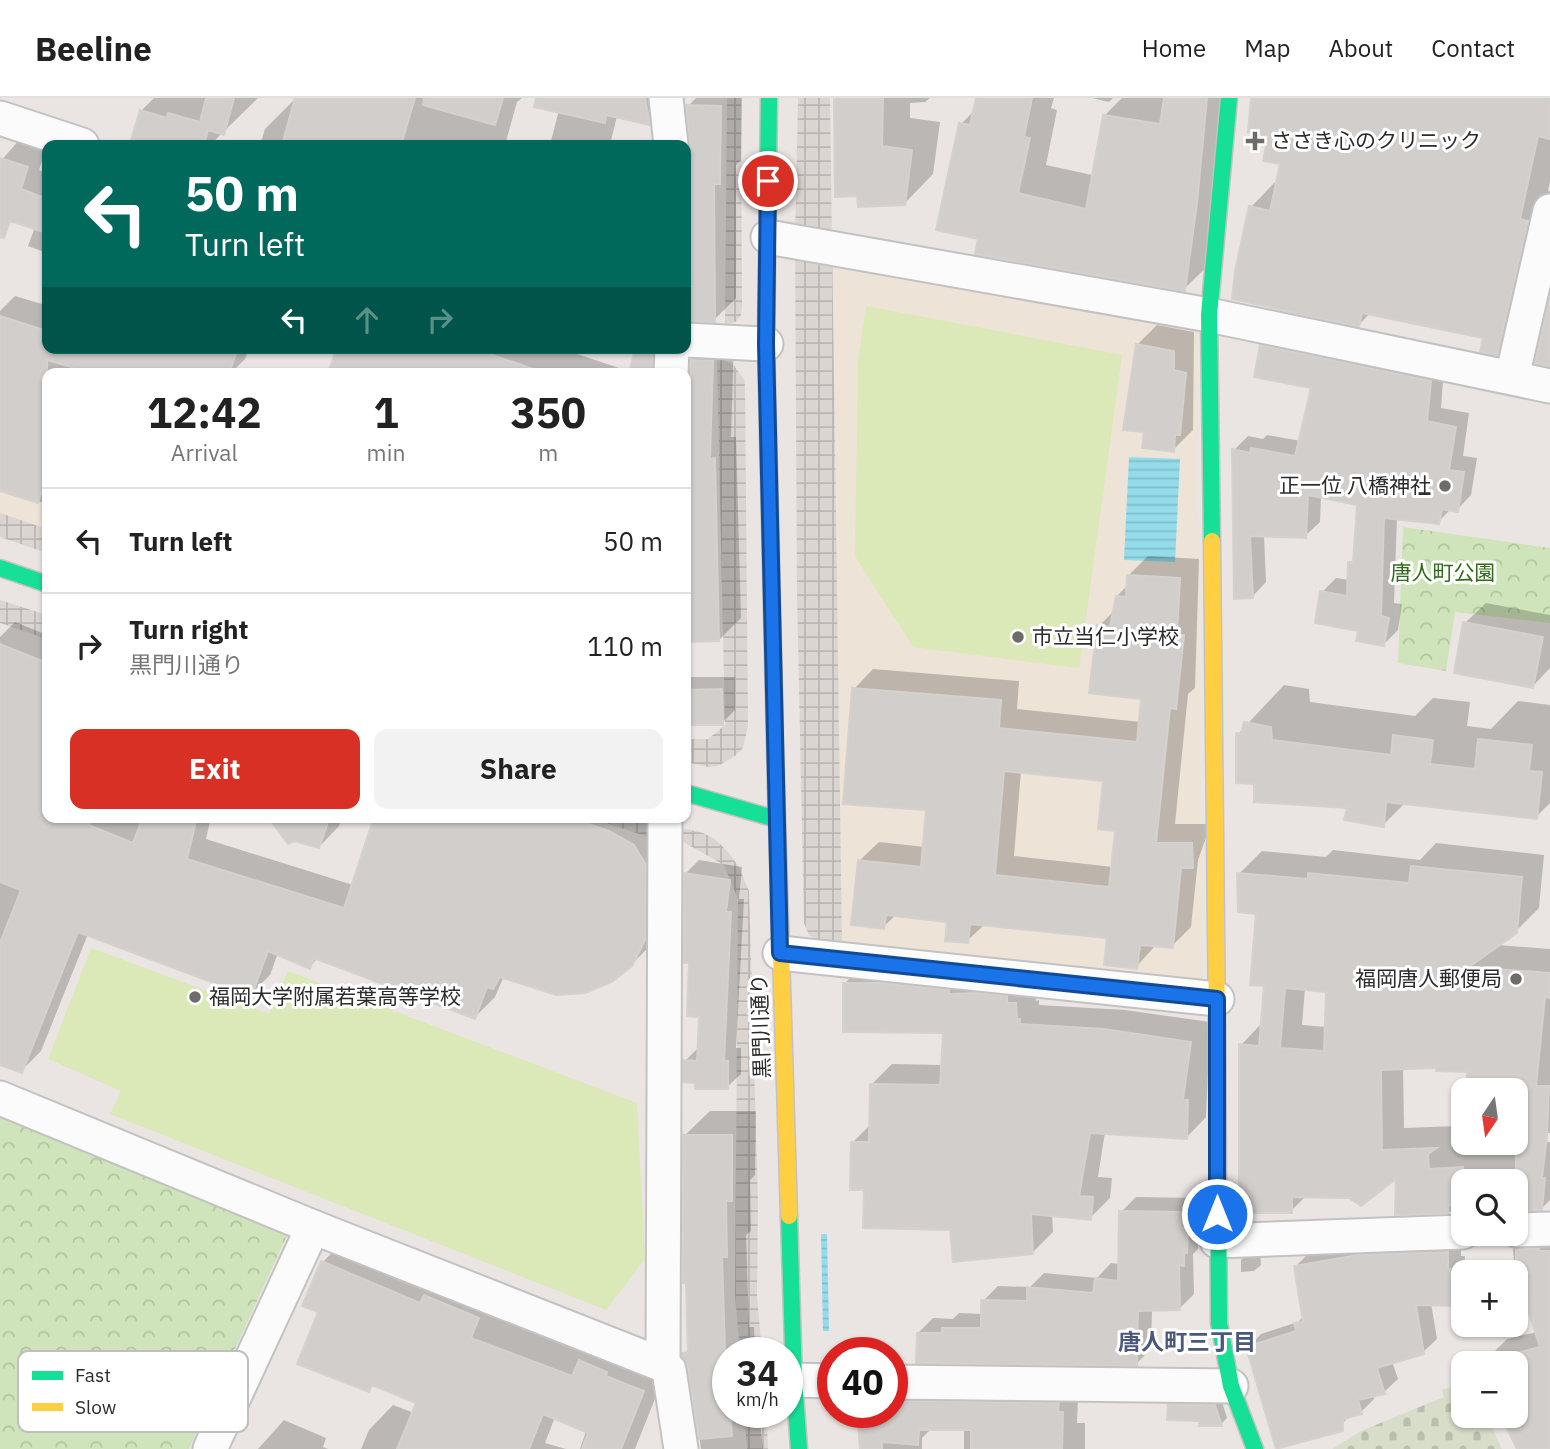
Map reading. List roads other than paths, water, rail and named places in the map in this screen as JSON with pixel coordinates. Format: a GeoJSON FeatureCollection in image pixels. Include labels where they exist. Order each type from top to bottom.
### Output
{"type":"FeatureCollection","features":[{"type":"Feature","properties":{"kind":"street"},"geometry":{"type":"LineString","coordinates":[[666,98],[670,140]]}},
{"type":"Feature","properties":{"kind":"street","name":"黒門川通り"},"geometry":{"type":"LineString","coordinates":[[769,98],[766,344],[776,820],[793,1337]]}},
{"type":"Feature","properties":{"kind":"street"},"geometry":{"type":"LineString","coordinates":[[1229,98],[1209,315],[1217,1241],[1219,1323],[1231,1386],[1255,1449]]}},
{"type":"Feature","properties":{"kind":"street"},"geometry":{"type":"LineString","coordinates":[[0,118],[67,140]]}},
{"type":"Feature","properties":{"kind":"street"},"geometry":{"type":"LineString","coordinates":[[1513,377],[1550,211]]}},
{"type":"Feature","properties":{"kind":"street"},"geometry":{"type":"LineString","coordinates":[[768,237],[1209,315],[1550,386]]}},
{"type":"Feature","properties":{"kind":"street"},"geometry":{"type":"LineString","coordinates":[[691,340],[766,344]]}},
{"type":"Feature","properties":{"kind":"street"},"geometry":{"type":"LineString","coordinates":[[0,568],[42,582]]}},
{"type":"Feature","properties":{"kind":"street"},"geometry":{"type":"LineString","coordinates":[[691,794],[776,820]]}},
{"type":"Feature","properties":{"kind":"street"},"geometry":{"type":"LineString","coordinates":[[663,1364],[665,823]]}},
{"type":"Feature","properties":{"kind":"street"},"geometry":{"type":"LineString","coordinates":[[780,953],[1217,999]]}},
{"type":"Feature","properties":{"kind":"street"},"geometry":{"type":"LineString","coordinates":[[0,1098],[313,1227],[663,1364],[669,1370],[681,1449]]}},
{"type":"Feature","properties":{"kind":"street"},"geometry":{"type":"LineString","coordinates":[[248,1367],[313,1227]]}},
{"type":"Feature","properties":{"kind":"street"},"geometry":{"type":"LineString","coordinates":[[1528,1229],[1550,1228]]}},
{"type":"Feature","properties":{"kind":"street"},"geometry":{"type":"LineString","coordinates":[[1217,1241],[1451,1232]]}},
{"type":"Feature","properties":{"kind":"street"},"geometry":{"type":"LineString","coordinates":[[908,1382],[1231,1386]]}},
{"type":"Feature","properties":{"kind":"street","name":"黒門川通り"},"geometry":{"type":"LineString","coordinates":[[797,1428],[799,1449]]}},
{"type":"Feature","properties":{"kind":"street"},"geometry":{"type":"LineString","coordinates":[[210,1449],[218,1432]]}},
{"type":"Feature","properties":{"kind":"water"},"geometry":{"type":"Polygon","coordinates":[[[1129,457],[1180,459],[1175,562],[1124,560],[1129,457]]]}},
{"type":"Feature","properties":{"kind":"water"},"geometry":{"type":"Polygon","coordinates":[[[821,1234],[827,1234],[829,1331],[823,1331],[821,1234]]]}},
{"type":"Feature","properties":{"kind":"place","name":"ささき心のクリニック"},"geometry":{"type":"Point","coordinates":[1255,141]}},
{"type":"Feature","properties":{"kind":"place","name":"正一位 八橋神社"},"geometry":{"type":"Point","coordinates":[1445,486]}},
{"type":"Feature","properties":{"kind":"place","name":"市立当仁小学校"},"geometry":{"type":"Point","coordinates":[1018,637]}},
{"type":"Feature","properties":{"kind":"place","name":"福岡唐人郵便局"},"geometry":{"type":"Point","coordinates":[1516,979]}},
{"type":"Feature","properties":{"kind":"place","name":"福岡大学附属若葉高等学校"},"geometry":{"type":"Point","coordinates":[195,997]}},
{"type":"Feature","properties":{"kind":"district","name":"唐人町三丁目"},"geometry":{"type":"Point","coordinates":[1187,1342]}},
{"type":"Feature","properties":{"kind":"park label","name":"唐人町公園"},"geometry":{"type":"Point","coordinates":[1443,573]}}]}
